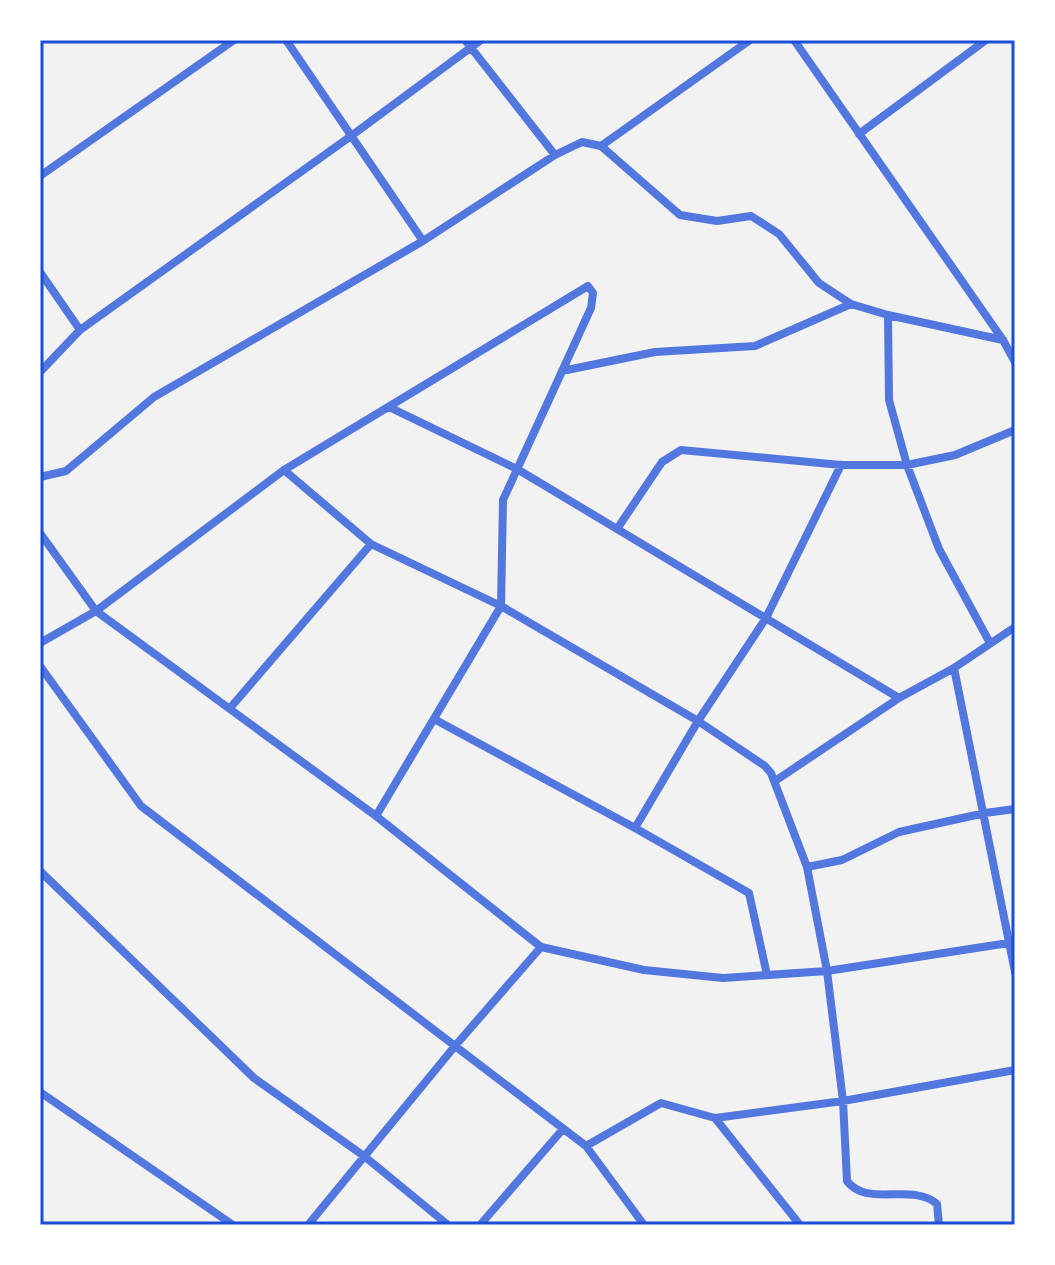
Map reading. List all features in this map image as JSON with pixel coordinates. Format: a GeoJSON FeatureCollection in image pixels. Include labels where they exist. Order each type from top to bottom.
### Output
{"type":"FeatureCollection","features":[{"type":"Feature","properties":{"kind":"street"},"geometry":{"type":"LineString","coordinates":[[40,176],[234,40]]}},
{"type":"Feature","properties":{"kind":"street"},"geometry":{"type":"LineString","coordinates":[[286,40],[423,241]]}},
{"type":"Feature","properties":{"kind":"street"},"geometry":{"type":"LineString","coordinates":[[40,372],[80,330],[351,136],[467,44],[481,40]]}},
{"type":"Feature","properties":{"kind":"street"},"geometry":{"type":"LineString","coordinates":[[601,146],[750,40]]}},
{"type":"Feature","properties":{"kind":"street"},"geometry":{"type":"LineString","coordinates":[[794,40],[1003,340],[1015,362]]}},
{"type":"Feature","properties":{"kind":"street"},"geometry":{"type":"LineString","coordinates":[[859,134],[986,40]]}},
{"type":"Feature","properties":{"kind":"street"},"geometry":{"type":"LineString","coordinates":[[467,44],[555,155]]}},
{"type":"Feature","properties":{"kind":"street"},"geometry":{"type":"LineString","coordinates":[[40,477],[66,471],[154,397],[423,241],[555,155],[582,142],[601,146],[680,215],[717,221],[751,216],[779,234],[819,283],[851,304],[1003,340]]}},
{"type":"Feature","properties":{"kind":"street"},"geometry":{"type":"LineString","coordinates":[[40,272],[80,330]]}},
{"type":"Feature","properties":{"kind":"street"},"geometry":{"type":"LineString","coordinates":[[40,643],[96,611],[284,470],[588,286],[593,293],[591,308],[503,500],[501,606],[376,816]]}},
{"type":"Feature","properties":{"kind":"street"},"geometry":{"type":"LineString","coordinates":[[562,371],[655,352],[755,346],[851,304]]}},
{"type":"Feature","properties":{"kind":"street"},"geometry":{"type":"LineString","coordinates":[[888,315],[889,400],[907,465],[939,549],[990,643]]}},
{"type":"Feature","properties":{"kind":"street"},"geometry":{"type":"LineString","coordinates":[[389,407],[517,469],[899,698]]}},
{"type":"Feature","properties":{"kind":"street"},"geometry":{"type":"LineString","coordinates":[[617,529],[662,462],[681,450],[841,465],[907,465],[955,455],[1015,430]]}},
{"type":"Feature","properties":{"kind":"street"},"geometry":{"type":"LineString","coordinates":[[635,828],[698,721],[766,618],[841,465]]}},
{"type":"Feature","properties":{"kind":"street"},"geometry":{"type":"LineString","coordinates":[[284,470],[371,544],[501,606],[698,721],[765,766],[775,781],[807,867],[827,971],[843,1101],[847,1181],[853,1190],[862,1193],[920,1194],[930,1198],[937,1204],[939,1225]]}},
{"type":"Feature","properties":{"kind":"street"},"geometry":{"type":"LineString","coordinates":[[40,533],[96,611],[376,816],[541,947],[644,970],[723,978],[827,971],[1013,943]]}},
{"type":"Feature","properties":{"kind":"street"},"geometry":{"type":"LineString","coordinates":[[231,707],[371,544]]}},
{"type":"Feature","properties":{"kind":"street"},"geometry":{"type":"LineString","coordinates":[[775,781],[899,698],[954,668],[1015,627]]}},
{"type":"Feature","properties":{"kind":"street"},"geometry":{"type":"LineString","coordinates":[[40,666],[141,806],[586,1146],[644,1225]]}},
{"type":"Feature","properties":{"kind":"street"},"geometry":{"type":"LineString","coordinates":[[954,668],[1013,943],[1015,972]]}},
{"type":"Feature","properties":{"kind":"street"},"geometry":{"type":"LineString","coordinates":[[434,719],[749,893],[767,975]]}},
{"type":"Feature","properties":{"kind":"street"},"geometry":{"type":"LineString","coordinates":[[807,867],[842,860],[899,832],[1015,809]]}},
{"type":"Feature","properties":{"kind":"street"},"geometry":{"type":"LineString","coordinates":[[40,871],[254,1078],[364,1156],[448,1225]]}},
{"type":"Feature","properties":{"kind":"street"},"geometry":{"type":"LineString","coordinates":[[308,1225],[541,947]]}},
{"type":"Feature","properties":{"kind":"street"},"geometry":{"type":"LineString","coordinates":[[586,1146],[661,1103],[715,1118],[843,1101],[1015,1070]]}},
{"type":"Feature","properties":{"kind":"street"},"geometry":{"type":"LineString","coordinates":[[40,1092],[233,1225]]}},
{"type":"Feature","properties":{"kind":"street"},"geometry":{"type":"LineString","coordinates":[[715,1118],[800,1225]]}},
{"type":"Feature","properties":{"kind":"street"},"geometry":{"type":"LineString","coordinates":[[480,1225],[563,1129]]}}]}
